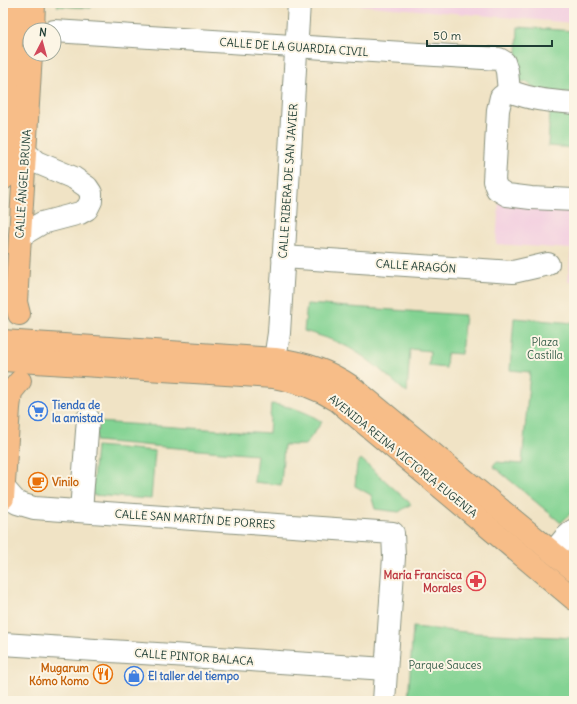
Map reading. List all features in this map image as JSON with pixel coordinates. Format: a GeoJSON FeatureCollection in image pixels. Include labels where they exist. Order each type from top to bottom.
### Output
{"type":"FeatureCollection","features":[{"type":"Feature","properties":{"kind":"main road","name":"CALLE ÁNGEL BRUNA"},"geometry":{"type":"LineString","coordinates":[[3,179],[14,3]]}},
{"type":"Feature","properties":{"kind":"main road"},"geometry":{"type":"LineString","coordinates":[[34,3],[38,22]]}},
{"type":"Feature","properties":{"kind":"main road","name":"CALLE ÁNGEL BRUNA"},"geometry":{"type":"LineString","coordinates":[[31,62],[16,302],[11,313],[25,318],[34,326],[39,353]]}},
{"type":"Feature","properties":{"kind":"main road","name":"AVENIDA REINA VICTORIA EUGENIA"},"geometry":{"type":"LineString","coordinates":[[3,341],[39,353],[273,377],[291,380],[324,392],[338,401],[574,599]]}},
{"type":"Feature","properties":{"kind":"main road"},"geometry":{"type":"LineString","coordinates":[[3,493],[11,383],[30,373],[39,353]]}},
{"type":"Feature","properties":{"kind":"main road","name":"AVENIDA REINA VICTORIA EUGENIA"},"geometry":{"type":"LineString","coordinates":[[3,360],[39,353],[275,359],[297,362],[316,368],[335,375],[352,387],[574,570]]}},
{"type":"Feature","properties":{"kind":"street","name":"CALLE RIBERA DE SAN JAVIER"},"geometry":{"type":"LineString","coordinates":[[275,359],[279,333],[299,3]]}},
{"type":"Feature","properties":{"kind":"street","name":"CALLE DE LA GUARDIA CIVIL"},"geometry":{"type":"LineString","coordinates":[[62,31],[499,59],[504,62],[507,70],[509,91]]}},
{"type":"Feature","properties":{"kind":"street"},"geometry":{"type":"LineString","coordinates":[[574,103],[539,100],[509,91],[501,97],[498,110],[494,182],[498,189],[507,194],[531,198],[574,200]]}},
{"type":"Feature","properties":{"kind":"street"},"geometry":{"type":"LineString","coordinates":[[20,236],[42,223],[80,213],[87,209],[91,201],[91,193],[87,187],[74,178],[36,162],[25,152]]}},
{"type":"Feature","properties":{"kind":"street","name":"CALLE ARAGÓN"},"geometry":{"type":"LineString","coordinates":[[283,257],[513,272],[548,264]]}},
{"type":"Feature","properties":{"kind":"street"},"geometry":{"type":"LineString","coordinates":[[81,511],[88,418]]}},
{"type":"Feature","properties":{"kind":"street","name":"CALLE SAN MARTÍN DE PORRES"},"geometry":{"type":"LineString","coordinates":[[3,493],[17,503],[25,506],[393,533],[394,557],[386,669]]}},
{"type":"Feature","properties":{"kind":"street"},"geometry":{"type":"LineString","coordinates":[[553,552],[564,538],[574,530]]}},
{"type":"Feature","properties":{"kind":"street","name":"CALLE PINTOR BALACA"},"geometry":{"type":"LineString","coordinates":[[3,644],[386,669]]}},
{"type":"Feature","properties":{"kind":"street"},"geometry":{"type":"LineString","coordinates":[[384,701],[386,669]]}},
{"type":"Feature","properties":{"kind":"shaded area"},"geometry":{"type":"Polygon","coordinates":[[[332,3],[574,3],[574,23],[332,3]]]}},
{"type":"Feature","properties":{"kind":"shaded area"},"geometry":{"type":"Polygon","coordinates":[[[499,201],[574,206],[574,282],[568,282],[571,249],[496,244],[499,201]]]}},
{"type":"Feature","properties":{"kind":"green space"},"geometry":{"type":"Polygon","coordinates":[[[58,3],[92,3],[91,8],[57,6],[58,3]]]}},
{"type":"Feature","properties":{"kind":"green space"},"geometry":{"type":"Polygon","coordinates":[[[518,27],[574,31],[574,94],[539,91],[526,82],[516,81],[518,27]]]}},
{"type":"Feature","properties":{"kind":"green space"},"geometry":{"type":"Polygon","coordinates":[[[550,110],[574,112],[574,148],[548,146],[550,110]]]}},
{"type":"Feature","properties":{"kind":"green space"},"geometry":{"type":"Polygon","coordinates":[[[307,304],[465,315],[461,354],[447,353],[446,368],[429,366],[430,351],[410,349],[407,393],[379,368],[348,347],[304,331],[307,304]]]}},
{"type":"Feature","properties":{"kind":"green space","name":"Plaza Castilla"},"geometry":{"type":"Polygon","coordinates":[[[514,318],[574,323],[574,510],[561,523],[493,466],[496,462],[522,464],[530,372],[510,370],[514,318]]]}},
{"type":"Feature","properties":{"kind":"green space"},"geometry":{"type":"Polygon","coordinates":[[[271,404],[298,410],[322,422],[305,445],[284,445],[281,485],[254,482],[257,455],[96,441],[97,422],[269,433],[271,404]]]}},
{"type":"Feature","properties":{"kind":"green space"},"geometry":{"type":"Polygon","coordinates":[[[96,446],[155,451],[151,499],[92,495],[96,446]]]}},
{"type":"Feature","properties":{"kind":"green space"},"geometry":{"type":"Polygon","coordinates":[[[361,459],[411,504],[399,512],[375,509],[371,495],[355,486],[357,464],[361,459]]]}},
{"type":"Feature","properties":{"kind":"green space","name":"Parque Sauces"},"geometry":{"type":"Polygon","coordinates":[[[413,627],[476,633],[574,638],[574,701],[408,701],[413,627]]]}},
{"type":"Feature","properties":{"kind":"place","name":"Tienda de la amistad"},"geometry":{"type":"Point","coordinates":[38,411]}},
{"type":"Feature","properties":{"kind":"place","name":"Vinilo"},"geometry":{"type":"Point","coordinates":[38,482]}},
{"type":"Feature","properties":{"kind":"place","name":"María Francisca Morales"},"geometry":{"type":"Point","coordinates":[476,581]}},
{"type":"Feature","properties":{"kind":"place","name":"Mugarum Kómo Komo"},"geometry":{"type":"Point","coordinates":[103,674]}},
{"type":"Feature","properties":{"kind":"place","name":"El taller del tiempo"},"geometry":{"type":"Point","coordinates":[134,676]}}]}
